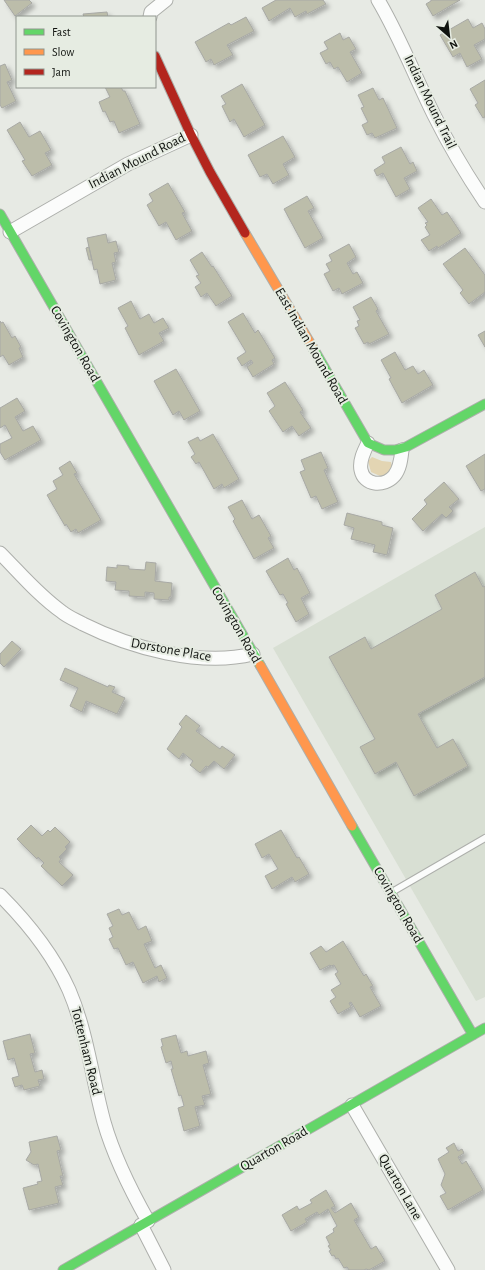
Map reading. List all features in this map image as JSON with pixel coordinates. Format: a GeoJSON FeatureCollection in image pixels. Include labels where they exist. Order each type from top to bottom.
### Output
{"type":"FeatureCollection","features":[{"type":"Feature","properties":{"kind":"street"},"geometry":{"type":"LineString","coordinates":[[150,16],[151,12],[166,0]]}},
{"type":"Feature","properties":{"kind":"street","name":"Indian Mound Trail"},"geometry":{"type":"LineString","coordinates":[[378,0],[402,45],[434,116],[466,173],[485,202]]}},
{"type":"Feature","properties":{"kind":"street","name":"Indian Mound Road"},"geometry":{"type":"LineString","coordinates":[[10,232],[123,167],[191,134],[156,58]]}},
{"type":"Feature","properties":{"kind":"street","name":"East Indian Mound Road"},"geometry":{"type":"LineString","coordinates":[[191,134],[241,227],[368,443]]}},
{"type":"Feature","properties":{"kind":"street","name":"Covington Road"},"geometry":{"type":"LineString","coordinates":[[0,214],[473,1035]]}},
{"type":"Feature","properties":{"kind":"street"},"geometry":{"type":"LineString","coordinates":[[402,450],[401,461],[398,469],[393,477],[387,482],[376,484],[370,482],[364,477],[361,470],[362,455],[368,443],[382,450],[402,450],[485,404]]}},
{"type":"Feature","properties":{"kind":"street","name":"Dorstone Place"},"geometry":{"type":"LineString","coordinates":[[0,553],[30,586],[63,613],[107,635],[141,647],[203,658],[237,658],[253,654]]}},
{"type":"Feature","properties":{"kind":"street","name":"Tottenham Road"},"geometry":{"type":"LineString","coordinates":[[0,895],[21,917],[41,942],[69,989],[84,1033],[100,1107],[110,1140],[164,1270]]}},
{"type":"Feature","properties":{"kind":"street","name":"Quarton Road"},"geometry":{"type":"LineString","coordinates":[[63,1270],[485,1028]]}},
{"type":"Feature","properties":{"kind":"street","name":"Quarton Lane"},"geometry":{"type":"LineString","coordinates":[[352,1105],[448,1270]]}},
{"type":"Feature","properties":{"kind":"lane"},"geometry":{"type":"LineString","coordinates":[[391,893],[485,838]]}},
{"type":"Feature","properties":{"kind":"shaded area"},"geometry":{"type":"Polygon","coordinates":[[[372,457],[382,461],[391,462],[392,466],[386,475],[380,476],[371,472],[368,461],[372,457]]]}},
{"type":"Feature","properties":{"kind":"shaded area"},"geometry":{"type":"Polygon","coordinates":[[[485,527],[485,997],[476,1001],[273,648],[485,527]]]}},
{"type":"Feature","properties":{"kind":"building"},"geometry":{"type":"Polygon","coordinates":[[[4,0],[29,0],[32,3],[15,16],[4,0]]]}},
{"type":"Feature","properties":{"kind":"building"},"geometry":{"type":"Polygon","coordinates":[[[276,0],[323,0],[326,4],[307,14],[306,11],[295,17],[290,8],[269,21],[262,8],[276,0]]]}},
{"type":"Feature","properties":{"kind":"building"},"geometry":{"type":"Polygon","coordinates":[[[431,0],[460,0],[433,16],[426,4],[431,0]]]}},
{"type":"Feature","properties":{"kind":"building"},"geometry":{"type":"Polygon","coordinates":[[[107,12],[108,16],[84,16],[83,14],[107,12]]]}},
{"type":"Feature","properties":{"kind":"building"},"geometry":{"type":"Polygon","coordinates":[[[246,17],[254,31],[227,45],[233,55],[214,65],[211,59],[206,62],[195,42],[229,23],[231,25],[246,17]]]}},
{"type":"Feature","properties":{"kind":"building"},"geometry":{"type":"Polygon","coordinates":[[[468,19],[473,28],[482,23],[485,29],[485,39],[474,45],[482,59],[467,67],[460,53],[453,57],[440,35],[468,19]]]}},
{"type":"Feature","properties":{"kind":"building"},"geometry":{"type":"Polygon","coordinates":[[[340,33],[343,40],[349,37],[356,49],[350,52],[362,73],[347,82],[338,67],[334,69],[330,62],[326,64],[320,53],[328,49],[324,42],[340,33]]]}},
{"type":"Feature","properties":{"kind":"building"},"geometry":{"type":"Polygon","coordinates":[[[5,64],[12,80],[7,82],[16,101],[2,108],[0,105],[0,66],[5,64]]]}},
{"type":"Feature","properties":{"kind":"building"},"geometry":{"type":"Polygon","coordinates":[[[485,80],[485,117],[483,118],[475,105],[478,103],[470,89],[485,80]]]}},
{"type":"Feature","properties":{"kind":"building"},"geometry":{"type":"Polygon","coordinates":[[[242,84],[265,125],[244,137],[234,119],[230,122],[222,106],[226,104],[221,96],[242,84]]]}},
{"type":"Feature","properties":{"kind":"building"},"geometry":{"type":"Polygon","coordinates":[[[106,88],[122,88],[123,91],[125,91],[140,124],[119,133],[114,121],[110,122],[105,111],[103,112],[99,102],[110,97],[106,88]]]}},
{"type":"Feature","properties":{"kind":"building"},"geometry":{"type":"Polygon","coordinates":[[[373,88],[379,100],[383,98],[397,128],[375,138],[372,133],[367,135],[362,125],[368,122],[361,108],[364,107],[358,95],[373,88]]]}},
{"type":"Feature","properties":{"kind":"building"},"geometry":{"type":"Polygon","coordinates":[[[20,122],[29,137],[40,131],[51,150],[45,153],[52,165],[32,176],[22,161],[25,160],[7,130],[20,122]]]}},
{"type":"Feature","properties":{"kind":"building"},"geometry":{"type":"Polygon","coordinates":[[[283,136],[295,157],[283,164],[289,175],[273,184],[267,174],[260,177],[248,155],[283,136]]]}},
{"type":"Feature","properties":{"kind":"building"},"geometry":{"type":"Polygon","coordinates":[[[401,147],[410,164],[413,162],[417,171],[404,178],[410,189],[396,197],[383,173],[377,176],[374,170],[385,163],[382,157],[401,147]]]}},
{"type":"Feature","properties":{"kind":"building"},"geometry":{"type":"Polygon","coordinates":[[[168,183],[185,212],[182,213],[192,231],[176,240],[166,222],[159,226],[147,205],[153,201],[149,194],[168,183]]]}},
{"type":"Feature","properties":{"kind":"building"},"geometry":{"type":"Polygon","coordinates":[[[307,196],[314,208],[308,211],[323,238],[305,248],[284,209],[307,196]]]}},
{"type":"Feature","properties":{"kind":"building"},"geometry":{"type":"Polygon","coordinates":[[[431,199],[442,215],[447,212],[461,233],[438,248],[437,246],[429,251],[421,240],[430,235],[425,227],[427,225],[425,223],[428,222],[418,208],[431,199]]]}},
{"type":"Feature","properties":{"kind":"building"},"geometry":{"type":"Polygon","coordinates":[[[106,234],[108,243],[116,241],[119,252],[114,253],[116,262],[112,263],[116,280],[100,284],[97,269],[94,270],[87,238],[106,234]]]}},
{"type":"Feature","properties":{"kind":"building"},"geometry":{"type":"Polygon","coordinates":[[[349,244],[356,257],[347,263],[353,274],[357,272],[363,283],[342,294],[339,288],[333,291],[324,274],[330,271],[326,264],[332,261],[329,255],[349,244]]]}},
{"type":"Feature","properties":{"kind":"building"},"geometry":{"type":"Polygon","coordinates":[[[89,247],[92,260],[89,260],[86,248],[89,247]]]}},
{"type":"Feature","properties":{"kind":"building"},"geometry":{"type":"Polygon","coordinates":[[[465,248],[485,275],[485,292],[469,304],[460,293],[463,290],[443,264],[465,248]]]}},
{"type":"Feature","properties":{"kind":"building"},"geometry":{"type":"Polygon","coordinates":[[[202,252],[212,267],[213,266],[232,296],[216,306],[207,293],[201,297],[195,287],[201,283],[196,276],[199,275],[190,260],[202,252]]]}},
{"type":"Feature","properties":{"kind":"building"},"geometry":{"type":"Polygon","coordinates":[[[371,297],[378,309],[376,311],[389,334],[369,344],[368,342],[364,344],[355,328],[359,326],[357,321],[360,320],[353,307],[371,297]]]}},
{"type":"Feature","properties":{"kind":"building"},"geometry":{"type":"Polygon","coordinates":[[[131,301],[140,319],[149,314],[154,323],[163,318],[169,328],[159,333],[164,341],[139,355],[125,328],[128,326],[118,308],[131,301]]]}},
{"type":"Feature","properties":{"kind":"building"},"geometry":{"type":"Polygon","coordinates":[[[243,313],[255,333],[258,330],[275,358],[272,360],[274,364],[253,377],[247,367],[253,363],[251,360],[242,366],[237,358],[246,352],[228,322],[243,313]]]}},
{"type":"Feature","properties":{"kind":"building"},"geometry":{"type":"Polygon","coordinates":[[[0,321],[1,323],[3,322],[12,338],[15,336],[21,347],[19,348],[23,357],[9,365],[3,355],[0,357],[0,321]]]}},
{"type":"Feature","properties":{"kind":"building"},"geometry":{"type":"Polygon","coordinates":[[[485,331],[485,347],[478,335],[485,331]]]}},
{"type":"Feature","properties":{"kind":"building"},"geometry":{"type":"Polygon","coordinates":[[[395,352],[405,370],[413,366],[418,374],[424,370],[433,385],[402,403],[381,360],[395,352]]]}},
{"type":"Feature","properties":{"kind":"building"},"geometry":{"type":"Polygon","coordinates":[[[176,369],[200,411],[184,420],[179,411],[173,415],[154,381],[176,369]]]}},
{"type":"Feature","properties":{"kind":"building"},"geometry":{"type":"Polygon","coordinates":[[[285,382],[303,410],[300,412],[311,428],[299,436],[292,426],[283,432],[269,411],[275,406],[267,393],[285,382]]]}},
{"type":"Feature","properties":{"kind":"building"},"geometry":{"type":"Polygon","coordinates":[[[17,398],[25,411],[15,417],[23,431],[33,426],[41,440],[5,460],[0,452],[0,444],[12,438],[5,425],[0,428],[0,408],[17,398]]]}},
{"type":"Feature","properties":{"kind":"building"},"geometry":{"type":"Polygon","coordinates":[[[213,434],[239,479],[224,488],[222,484],[214,489],[199,462],[196,464],[191,457],[195,454],[188,442],[198,437],[200,441],[213,434]]]}},
{"type":"Feature","properties":{"kind":"building"},"geometry":{"type":"Polygon","coordinates":[[[321,452],[328,468],[324,470],[338,502],[322,509],[316,496],[311,498],[300,472],[305,470],[301,460],[321,452]]]}},
{"type":"Feature","properties":{"kind":"building"},"geometry":{"type":"Polygon","coordinates":[[[485,454],[485,489],[481,491],[466,466],[485,454]]]}},
{"type":"Feature","properties":{"kind":"building"},"geometry":{"type":"Polygon","coordinates":[[[70,461],[77,473],[74,474],[101,520],[78,533],[76,529],[71,532],[66,524],[65,526],[47,495],[57,489],[53,481],[63,475],[59,468],[70,461]]]}},
{"type":"Feature","properties":{"kind":"building"},"geometry":{"type":"Polygon","coordinates":[[[444,482],[459,499],[449,507],[453,511],[446,518],[442,514],[423,531],[412,519],[427,504],[424,500],[444,482]]]}},
{"type":"Feature","properties":{"kind":"building"},"geometry":{"type":"Polygon","coordinates":[[[242,500],[252,519],[259,515],[271,536],[268,538],[274,548],[254,559],[233,521],[235,519],[228,507],[242,500]]]}},
{"type":"Feature","properties":{"kind":"building"},"geometry":{"type":"Polygon","coordinates":[[[347,513],[382,522],[382,525],[393,528],[387,555],[373,552],[375,545],[351,539],[354,528],[344,525],[347,513]]]}},
{"type":"Feature","properties":{"kind":"building"},"geometry":{"type":"Polygon","coordinates":[[[288,558],[294,570],[297,568],[310,593],[301,598],[309,614],[296,622],[286,604],[288,603],[283,594],[280,595],[266,571],[288,558]]]}},
{"type":"Feature","properties":{"kind":"building"},"geometry":{"type":"Polygon","coordinates":[[[146,562],[156,563],[155,581],[172,583],[171,597],[169,597],[169,600],[154,599],[154,593],[145,592],[145,597],[129,596],[129,591],[115,590],[116,582],[106,581],[107,567],[117,568],[117,565],[129,566],[129,569],[145,570],[146,562]]]}},
{"type":"Feature","properties":{"kind":"building"},"geometry":{"type":"Polygon","coordinates":[[[475,572],[483,587],[485,586],[485,677],[418,714],[437,748],[453,739],[468,766],[414,796],[396,762],[375,774],[360,747],[375,739],[329,657],[365,637],[371,649],[442,609],[435,595],[475,572]]]}},
{"type":"Feature","properties":{"kind":"building"},"geometry":{"type":"Polygon","coordinates":[[[12,641],[21,649],[4,667],[0,663],[0,654],[12,641]]]}},
{"type":"Feature","properties":{"kind":"building"},"geometry":{"type":"Polygon","coordinates":[[[65,668],[108,687],[109,685],[115,687],[112,692],[125,698],[117,714],[86,701],[82,712],[70,706],[78,688],[60,680],[65,668]]]}},
{"type":"Feature","properties":{"kind":"building"},"geometry":{"type":"Polygon","coordinates":[[[186,715],[200,726],[196,731],[220,749],[222,746],[235,755],[224,769],[214,761],[208,767],[206,766],[200,773],[190,765],[193,761],[183,753],[179,759],[167,749],[182,727],[179,724],[186,715]]]}},
{"type":"Feature","properties":{"kind":"building"},"geometry":{"type":"Polygon","coordinates":[[[31,825],[42,836],[48,830],[50,832],[55,827],[70,842],[65,847],[67,849],[59,857],[61,859],[59,862],[73,875],[62,886],[41,866],[44,863],[38,857],[37,859],[17,839],[31,825]]]}},
{"type":"Feature","properties":{"kind":"building"},"geometry":{"type":"Polygon","coordinates":[[[281,830],[297,858],[299,857],[309,874],[295,882],[292,877],[272,889],[265,876],[278,869],[269,854],[262,858],[255,844],[281,830]]]}},
{"type":"Feature","properties":{"kind":"building"},"geometry":{"type":"Polygon","coordinates":[[[119,909],[122,915],[129,912],[138,930],[146,926],[152,941],[144,944],[155,968],[161,965],[167,978],[159,982],[157,976],[143,983],[133,962],[126,965],[118,948],[114,949],[109,939],[113,937],[109,928],[113,926],[107,914],[119,909]]]}},
{"type":"Feature","properties":{"kind":"building"},"geometry":{"type":"Polygon","coordinates":[[[343,941],[364,976],[366,974],[373,986],[370,987],[381,1006],[360,1017],[351,1002],[349,1003],[351,1007],[338,1014],[330,1001],[336,997],[331,990],[341,984],[335,974],[338,972],[334,965],[330,965],[320,970],[310,953],[321,946],[326,952],[343,941]]]}},
{"type":"Feature","properties":{"kind":"building"},"geometry":{"type":"Polygon","coordinates":[[[30,1034],[35,1053],[30,1054],[35,1072],[42,1070],[44,1079],[38,1080],[40,1086],[24,1090],[22,1085],[15,1087],[12,1078],[19,1076],[14,1058],[8,1060],[3,1041],[30,1034]]]}},
{"type":"Feature","properties":{"kind":"building"},"geometry":{"type":"Polygon","coordinates":[[[176,1035],[181,1053],[187,1051],[188,1056],[206,1051],[209,1063],[203,1065],[211,1094],[202,1096],[205,1105],[195,1107],[200,1126],[184,1131],[178,1108],[184,1106],[181,1095],[179,1096],[171,1069],[173,1069],[171,1061],[166,1063],[161,1047],[163,1046],[161,1039],[176,1035]]]}},
{"type":"Feature","properties":{"kind":"building"},"geometry":{"type":"Polygon","coordinates":[[[57,1136],[61,1150],[57,1151],[63,1176],[60,1176],[63,1185],[55,1187],[59,1203],[29,1210],[23,1188],[38,1184],[37,1182],[42,1181],[38,1164],[34,1165],[26,1160],[31,1152],[29,1142],[57,1136]]]}},
{"type":"Feature","properties":{"kind":"building"},"geometry":{"type":"Polygon","coordinates":[[[454,1143],[458,1151],[462,1149],[464,1153],[458,1157],[462,1164],[466,1161],[483,1190],[448,1210],[440,1196],[446,1193],[441,1185],[445,1174],[438,1159],[449,1152],[446,1148],[454,1143]]]}},
{"type":"Feature","properties":{"kind":"building"},"geometry":{"type":"Polygon","coordinates":[[[326,1190],[335,1206],[331,1208],[335,1213],[351,1203],[359,1217],[354,1220],[371,1249],[376,1246],[385,1261],[369,1270],[349,1270],[347,1267],[344,1268],[338,1258],[336,1259],[334,1255],[332,1256],[329,1251],[331,1250],[328,1246],[330,1245],[326,1237],[334,1232],[333,1229],[337,1226],[328,1209],[319,1215],[317,1212],[305,1219],[307,1222],[291,1231],[282,1215],[297,1206],[299,1210],[312,1203],[310,1200],[326,1190]]]}},
{"type":"Feature","properties":{"kind":"traffic: fast"},"geometry":{"type":"LineString","coordinates":[[0,214],[260,665]]}},
{"type":"Feature","properties":{"kind":"traffic: fast"},"geometry":{"type":"LineString","coordinates":[[313,348],[368,443],[384,450],[395,450],[406,447],[485,404]]}},
{"type":"Feature","properties":{"kind":"traffic: fast"},"geometry":{"type":"LineString","coordinates":[[352,826],[473,1035]]}},
{"type":"Feature","properties":{"kind":"traffic: fast"},"geometry":{"type":"LineString","coordinates":[[63,1270],[485,1028]]}},
{"type":"Feature","properties":{"kind":"traffic: slow"},"geometry":{"type":"LineString","coordinates":[[245,233],[313,348]]}},
{"type":"Feature","properties":{"kind":"traffic: slow"},"geometry":{"type":"LineString","coordinates":[[260,665],[352,826]]}},
{"type":"Feature","properties":{"kind":"traffic: jam"},"geometry":{"type":"LineString","coordinates":[[156,58],[191,135],[210,172],[245,233]]}}]}
